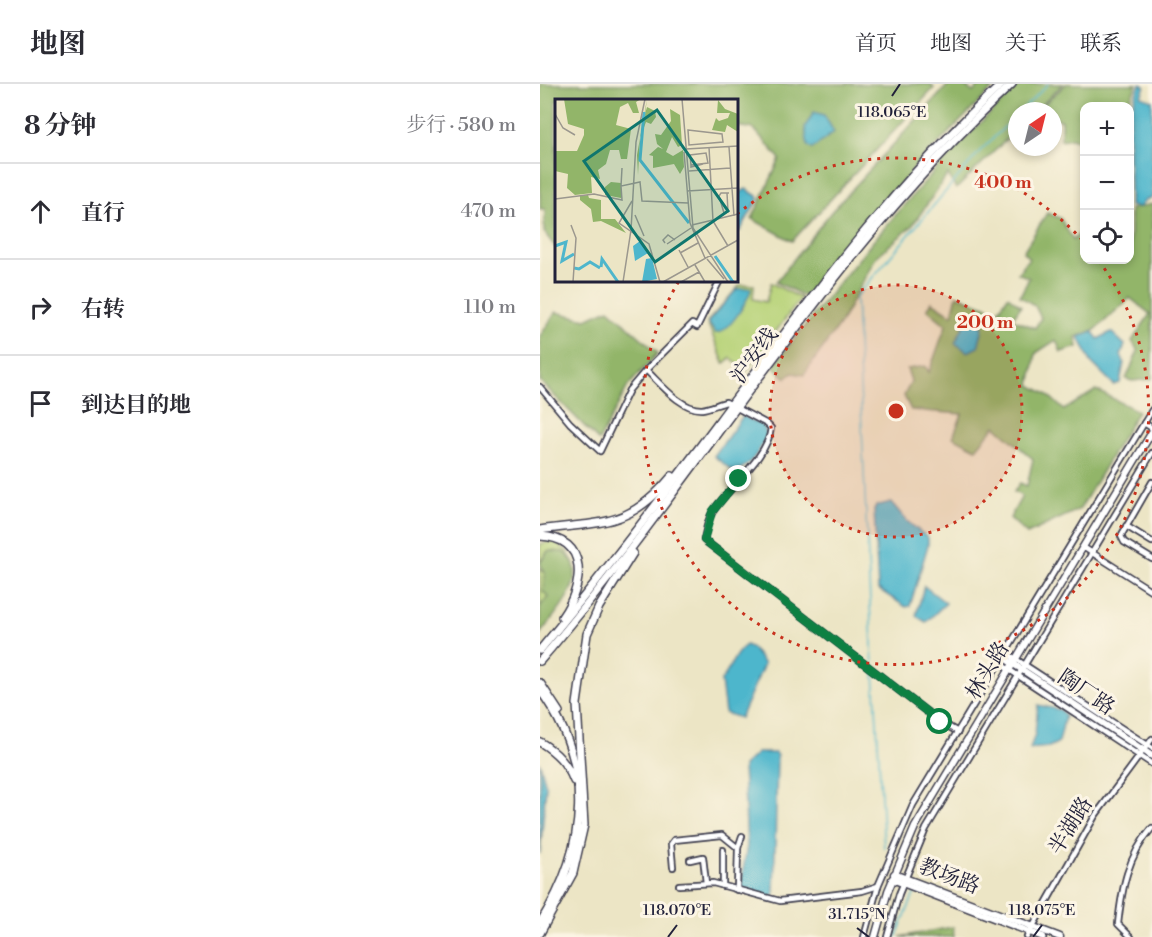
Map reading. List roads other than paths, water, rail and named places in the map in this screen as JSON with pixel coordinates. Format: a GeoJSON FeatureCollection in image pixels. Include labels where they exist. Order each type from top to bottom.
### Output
{"type":"FeatureCollection","features":[{"type":"Feature","properties":{"kind":"highway","name":"沪安线"},"geometry":{"type":"LineString","coordinates":[[540,661],[668,501],[808,301],[873,219],[944,142],[1002,84]]}},
{"type":"Feature","properties":{"kind":"highway","name":"沪安线"},"geometry":{"type":"LineString","coordinates":[[540,650],[610,565],[719,422],[879,223],[942,153],[1012,84]]}},
{"type":"Feature","properties":{"kind":"highway"},"geometry":{"type":"LineString","coordinates":[[540,530],[596,525],[618,520],[637,510],[668,482],[719,422]]}},
{"type":"Feature","properties":{"kind":"highway"},"geometry":{"type":"LineString","coordinates":[[540,933],[564,893],[578,857],[584,825],[577,704],[587,634],[614,581],[668,501]]}},
{"type":"Feature","properties":{"kind":"highway"},"geometry":{"type":"LineString","coordinates":[[540,536],[551,536],[566,544],[574,554],[580,577],[571,604],[540,650]]}},
{"type":"Feature","properties":{"kind":"highway"},"geometry":{"type":"LineString","coordinates":[[540,682],[569,744],[581,793],[572,856],[559,891],[540,923]]}},
{"type":"Feature","properties":{"kind":"highway"},"geometry":{"type":"LineString","coordinates":[[540,742],[565,763],[581,793]]}},
{"type":"Feature","properties":{"kind":"main road","name":"林头路"},"geometry":{"type":"LineString","coordinates":[[875,937],[893,876],[931,797],[1152,430]]}},
{"type":"Feature","properties":{"kind":"main road","name":"陶厂路"},"geometry":{"type":"LineString","coordinates":[[1002,657],[1152,756]]}},
{"type":"Feature","properties":{"kind":"main road","name":"教场路"},"geometry":{"type":"LineString","coordinates":[[893,876],[1042,937]]}},
{"type":"Feature","properties":{"kind":"main road","name":"教场路"},"geometry":{"type":"LineString","coordinates":[[1029,932],[1060,937]]}},
{"type":"Feature","properties":{"kind":"street"},"geometry":{"type":"LineString","coordinates":[[540,387],[570,423],[600,451],[629,390],[692,324],[697,327],[719,282]]}},
{"type":"Feature","properties":{"kind":"street"},"geometry":{"type":"LineString","coordinates":[[646,370],[678,399],[693,407],[704,408],[726,402],[768,424],[771,428],[770,435],[758,457],[712,512],[704,540],[940,722],[957,732]]}},
{"type":"Feature","properties":{"kind":"street"},"geometry":{"type":"LineString","coordinates":[[864,937],[878,886],[904,822],[1152,410]]}},
{"type":"Feature","properties":{"kind":"street"},"geometry":{"type":"LineString","coordinates":[[1144,423],[1152,430]]}},
{"type":"Feature","properties":{"kind":"street"},"geometry":{"type":"LineString","coordinates":[[887,937],[904,881],[926,829],[1152,453]]}},
{"type":"Feature","properties":{"kind":"street"},"geometry":{"type":"LineString","coordinates":[[1152,482],[1120,536],[1122,540],[1152,559]]}},
{"type":"Feature","properties":{"kind":"street"},"geometry":{"type":"LineString","coordinates":[[1126,526],[1152,542]]}},
{"type":"Feature","properties":{"kind":"street"},"geometry":{"type":"LineString","coordinates":[[1083,547],[1152,591]]}},
{"type":"Feature","properties":{"kind":"street","name":"半湖路"},"geometry":{"type":"LineString","coordinates":[[1029,932],[1095,816],[1146,751],[1152,739]]}},
{"type":"Feature","properties":{"kind":"street"},"geometry":{"type":"LineString","coordinates":[[1146,751],[1152,764]]}},
{"type":"Feature","properties":{"kind":"street"},"geometry":{"type":"LineString","coordinates":[[1128,937],[1118,924],[1123,883],[1134,853],[1152,828]]}},
{"type":"Feature","properties":{"kind":"street"},"geometry":{"type":"LineString","coordinates":[[674,867],[671,844],[674,840],[722,835],[738,848]]}},
{"type":"Feature","properties":{"kind":"street"},"geometry":{"type":"LineString","coordinates":[[737,890],[738,848],[742,836]]}},
{"type":"Feature","properties":{"kind":"street"},"geometry":{"type":"LineString","coordinates":[[723,850],[723,885]]}},
{"type":"Feature","properties":{"kind":"street"},"geometry":{"type":"LineString","coordinates":[[690,860],[704,857],[706,883]]}},
{"type":"Feature","properties":{"kind":"street"},"geometry":{"type":"LineString","coordinates":[[679,885],[706,883],[723,885],[780,901],[861,891],[878,886]]}},
{"type":"Feature","properties":{"kind":"water"},"geometry":{"type":"Polygon","coordinates":[[[1140,84],[1145,86],[1141,96],[1152,100],[1152,198],[1145,200],[1140,207],[1134,206],[1134,98],[1140,84]]]}},
{"type":"Feature","properties":{"kind":"water"},"geometry":{"type":"Polygon","coordinates":[[[814,112],[824,115],[834,132],[812,149],[808,146],[805,127],[814,112]]]}},
{"type":"Feature","properties":{"kind":"water"},"geometry":{"type":"Polygon","coordinates":[[[746,189],[758,199],[740,231],[738,230],[738,193],[746,189]]]}},
{"type":"Feature","properties":{"kind":"water"},"geometry":{"type":"Polygon","coordinates":[[[751,288],[742,308],[731,323],[720,332],[715,333],[708,322],[737,289],[751,288]]]}},
{"type":"Feature","properties":{"kind":"water"},"geometry":{"type":"Polygon","coordinates":[[[968,317],[983,327],[978,347],[968,352],[955,343],[968,317]]]}},
{"type":"Feature","properties":{"kind":"water"},"geometry":{"type":"Polygon","coordinates":[[[1093,332],[1098,339],[1111,332],[1125,345],[1121,355],[1124,362],[1120,383],[1114,385],[1091,362],[1079,337],[1093,332]]]}},
{"type":"Feature","properties":{"kind":"water"},"geometry":{"type":"Polygon","coordinates":[[[743,416],[764,426],[767,436],[750,462],[734,472],[714,456],[743,416]]]}},
{"type":"Feature","properties":{"kind":"water"},"geometry":{"type":"Polygon","coordinates":[[[891,502],[907,521],[928,538],[910,606],[906,607],[878,589],[874,509],[876,506],[891,502]]]}},
{"type":"Feature","properties":{"kind":"water"},"geometry":{"type":"Polygon","coordinates":[[[924,586],[946,603],[926,622],[916,616],[924,586]]]}},
{"type":"Feature","properties":{"kind":"water"},"geometry":{"type":"Polygon","coordinates":[[[746,645],[752,648],[764,664],[740,718],[725,713],[721,681],[738,652],[746,645]]]}},
{"type":"Feature","properties":{"kind":"water"},"geometry":{"type":"Polygon","coordinates":[[[1038,705],[1061,710],[1065,716],[1059,742],[1049,747],[1030,749],[1035,734],[1038,705]]]}},
{"type":"Feature","properties":{"kind":"water"},"geometry":{"type":"Polygon","coordinates":[[[757,753],[775,753],[777,756],[774,896],[769,899],[740,889],[747,846],[743,766],[757,753]]]}},
{"type":"Feature","properties":{"kind":"water"},"geometry":{"type":"Polygon","coordinates":[[[540,763],[546,786],[540,854],[540,763]]]}},
{"type":"Feature","properties":{"kind":"waterway"},"geometry":{"type":"LineString","coordinates":[[1030,102],[1048,84]]}},
{"type":"Feature","properties":{"kind":"waterway"},"geometry":{"type":"LineString","coordinates":[[873,668],[856,297],[980,151],[1008,124]]}},
{"type":"Feature","properties":{"kind":"waterway"},"geometry":{"type":"LineString","coordinates":[[874,672],[884,848]]}},
{"type":"Feature","properties":{"kind":"waterway"},"geometry":{"type":"LineString","coordinates":[[896,937],[915,892]]}}]}
